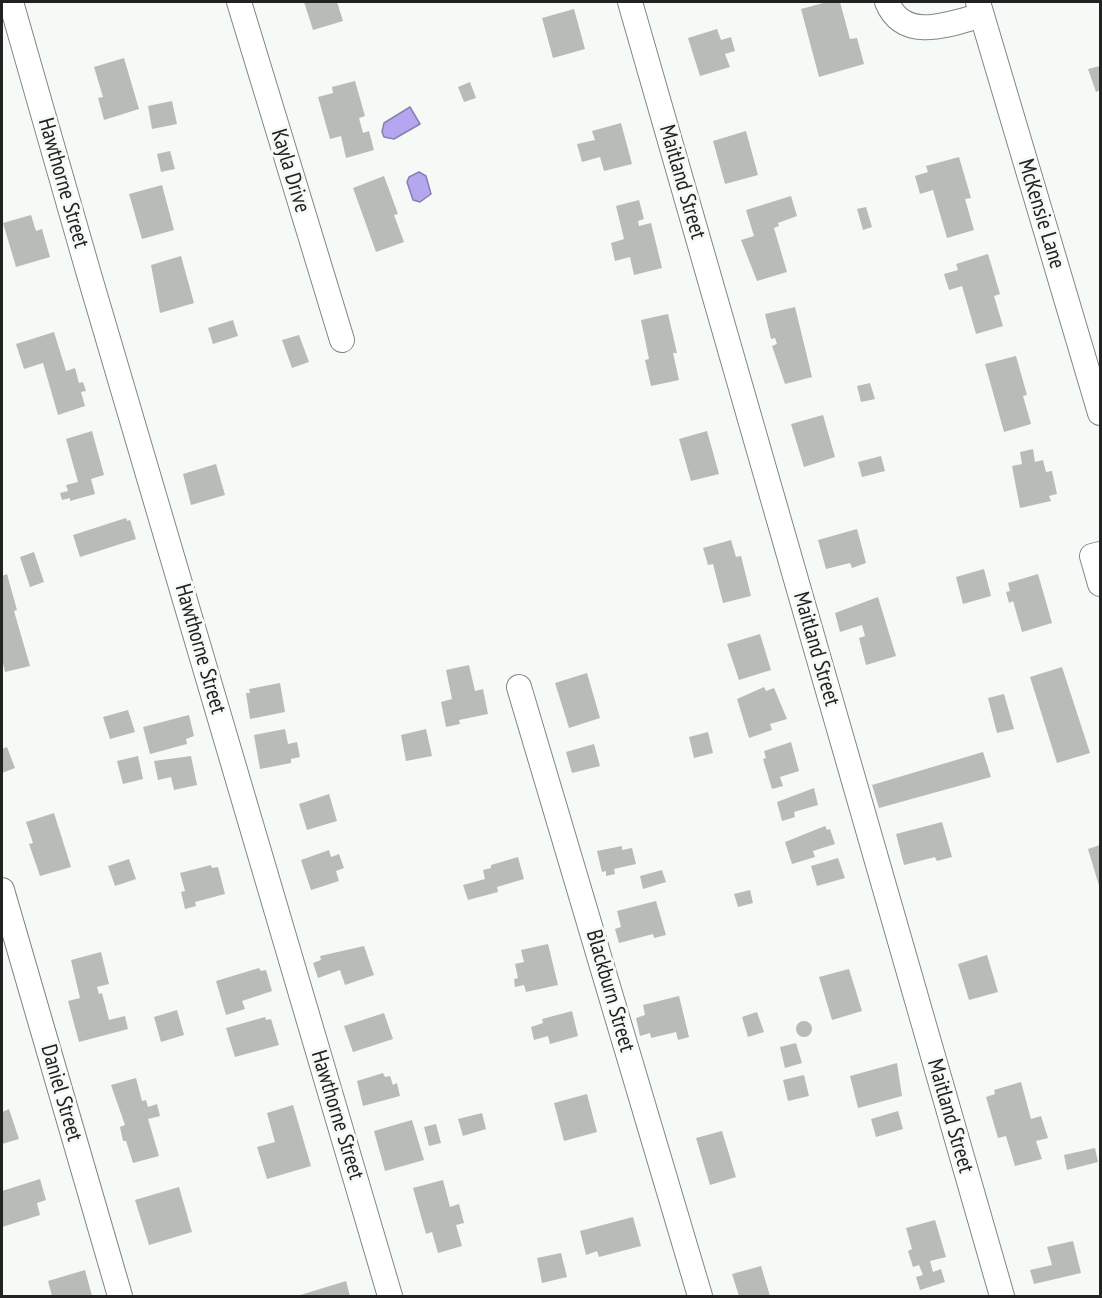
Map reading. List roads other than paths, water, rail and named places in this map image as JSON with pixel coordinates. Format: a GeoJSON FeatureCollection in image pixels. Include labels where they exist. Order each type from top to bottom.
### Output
{"type":"FeatureCollection","features":[{"type":"Feature","properties":{"kind":"street","name":"Hawthorne Street"},"geometry":{"type":"LineString","coordinates":[[11,2],[88,272],[390,1296]]}},
{"type":"Feature","properties":{"kind":"street","name":"Kayla Drive"},"geometry":{"type":"LineString","coordinates":[[239,2],[342,340]]}},
{"type":"Feature","properties":{"kind":"street","name":"Maitland Street"},"geometry":{"type":"LineString","coordinates":[[630,2],[1002,1296]]}},
{"type":"Feature","properties":{"kind":"street","name":"McKensie Lane"},"geometry":{"type":"LineString","coordinates":[[887,2],[903,21],[921,28],[940,26],[980,8],[1101,413]]}},
{"type":"Feature","properties":{"kind":"street"},"geometry":{"type":"LineString","coordinates":[[1096,555],[1101,584]]}},
{"type":"Feature","properties":{"kind":"street","name":"Blackburn Street"},"geometry":{"type":"LineString","coordinates":[[519,687],[700,1296]]}},
{"type":"Feature","properties":{"kind":"street","name":"Daniel Street"},"geometry":{"type":"LineString","coordinates":[[2,890],[120,1296]]}}]}
